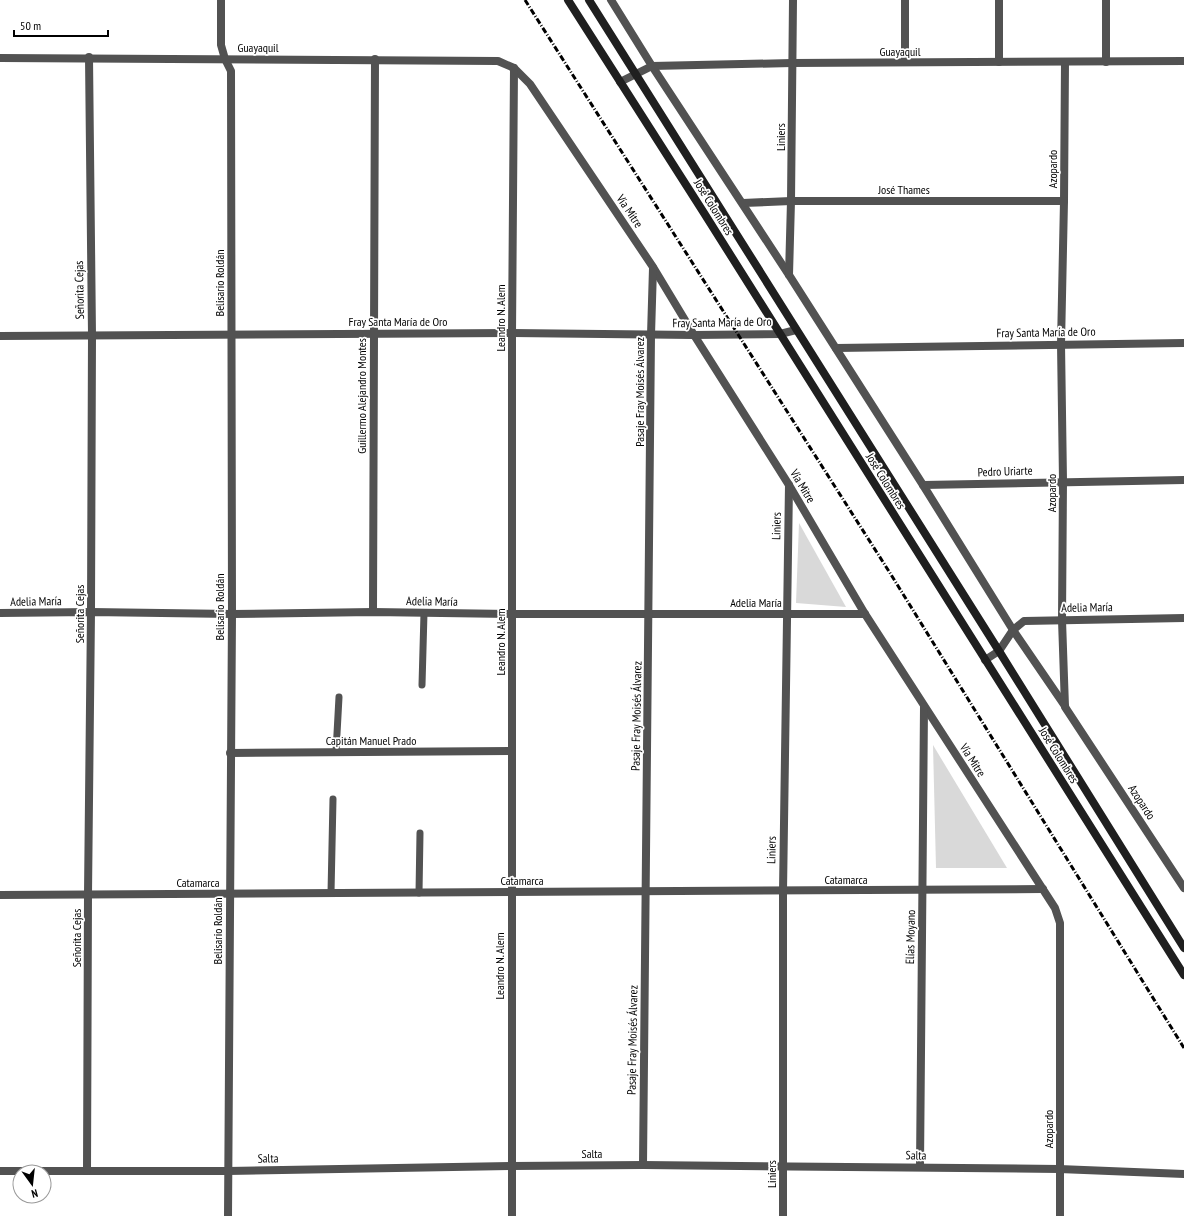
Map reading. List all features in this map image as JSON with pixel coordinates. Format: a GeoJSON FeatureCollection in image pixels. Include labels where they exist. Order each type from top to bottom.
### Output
{"type":"FeatureCollection","features":[{"type":"Feature","properties":{"kind":"main road","name":"José Colombres"},"geometry":{"type":"LineString","coordinates":[[568,0],[1184,975]]}},
{"type":"Feature","properties":{"kind":"main road","name":"José Colombres"},"geometry":{"type":"LineString","coordinates":[[589,0],[1184,948]]}},
{"type":"Feature","properties":{"kind":"street","name":"Belisario Roldán"},"geometry":{"type":"LineString","coordinates":[[221,0],[221,45],[225,59],[231,71],[232,614],[228,1216]]}},
{"type":"Feature","properties":{"kind":"street"},"geometry":{"type":"LineString","coordinates":[[611,0],[652,66],[789,274],[923,485],[1012,630],[1065,707]]}},
{"type":"Feature","properties":{"kind":"street","name":"Liniers"},"geometry":{"type":"LineString","coordinates":[[789,274],[793,0]]}},
{"type":"Feature","properties":{"kind":"street"},"geometry":{"type":"LineString","coordinates":[[905,0],[905,62]]}},
{"type":"Feature","properties":{"kind":"street"},"geometry":{"type":"LineString","coordinates":[[999,0],[999,62]]}},
{"type":"Feature","properties":{"kind":"street"},"geometry":{"type":"LineString","coordinates":[[1106,0],[1106,62]]}},
{"type":"Feature","properties":{"kind":"street","name":"Guayaquil"},"geometry":{"type":"LineString","coordinates":[[0,58],[89,57],[498,61],[514,68]]}},
{"type":"Feature","properties":{"kind":"street","name":"Señorita Cejas"},"geometry":{"type":"LineString","coordinates":[[87,1171],[92,335],[89,57]]}},
{"type":"Feature","properties":{"kind":"street","name":"Guillermo Alejandro Montes"},"geometry":{"type":"LineString","coordinates":[[373,612],[375,60]]}},
{"type":"Feature","properties":{"kind":"street","name":"Guayaquil"},"geometry":{"type":"LineString","coordinates":[[620,82],[652,66],[792,63],[1184,61]]}},
{"type":"Feature","properties":{"kind":"street","name":"Azopardo"},"geometry":{"type":"LineString","coordinates":[[1065,62],[1061,344],[1063,481],[1062,620],[1065,707],[1184,888]]}},
{"type":"Feature","properties":{"kind":"street","name":"Vía Mitre"},"geometry":{"type":"LineString","coordinates":[[514,68],[530,84],[653,268],[789,485],[865,614],[1055,908],[1060,923]]}},
{"type":"Feature","properties":{"kind":"street","name":"Leandro N. Alem"},"geometry":{"type":"LineString","coordinates":[[512,1216],[511,892],[514,68]]}},
{"type":"Feature","properties":{"kind":"street","name":"José Thames"},"geometry":{"type":"LineString","coordinates":[[743,203],[791,201],[1064,201]]}},
{"type":"Feature","properties":{"kind":"street","name":"Pasaje Fray Moisés Álvarez"},"geometry":{"type":"LineString","coordinates":[[643,1165],[651,335],[653,268]]}},
{"type":"Feature","properties":{"kind":"street","name":"Fray Santa María de Oro"},"geometry":{"type":"LineString","coordinates":[[0,336],[373,333],[694,335],[780,334],[796,330]]}},
{"type":"Feature","properties":{"kind":"street","name":"Fray Santa María de Oro"},"geometry":{"type":"LineString","coordinates":[[836,348],[1184,343]]}},
{"type":"Feature","properties":{"kind":"street","name":"Pedro Uriarte"},"geometry":{"type":"LineString","coordinates":[[923,485],[1063,481],[1184,480]]}},
{"type":"Feature","properties":{"kind":"street","name":"Liniers"},"geometry":{"type":"LineString","coordinates":[[783,1216],[783,891],[789,485]]}},
{"type":"Feature","properties":{"kind":"street","name":"Adelia María"},"geometry":{"type":"LineString","coordinates":[[0,613],[91,612],[232,614],[373,612],[512,614],[865,614]]}},
{"type":"Feature","properties":{"kind":"street","name":"Adelia María"},"geometry":{"type":"LineString","coordinates":[[985,660],[999,651],[1012,630],[1024,621],[1184,618]]}},
{"type":"Feature","properties":{"kind":"street","name":"Elías Moyano"},"geometry":{"type":"LineString","coordinates":[[920,1168],[924,707]]}},
{"type":"Feature","properties":{"kind":"street","name":"Capitán Manuel Prado"},"geometry":{"type":"LineString","coordinates":[[230,753],[512,751]]}},
{"type":"Feature","properties":{"kind":"street","name":"Catamarca"},"geometry":{"type":"LineString","coordinates":[[0,895],[1043,890]]}},
{"type":"Feature","properties":{"kind":"street","name":"Azopardo"},"geometry":{"type":"LineString","coordinates":[[1060,923],[1060,1216]]}},
{"type":"Feature","properties":{"kind":"street","name":"Salta"},"geometry":{"type":"LineString","coordinates":[[0,1171],[228,1171],[643,1165],[1060,1169],[1184,1174]]}},
{"type":"Feature","properties":{"kind":"lane"},"geometry":{"type":"LineString","coordinates":[[422,685],[424,613]]}},
{"type":"Feature","properties":{"kind":"lane"},"geometry":{"type":"LineString","coordinates":[[336,752],[339,697]]}},
{"type":"Feature","properties":{"kind":"lane"},"geometry":{"type":"LineString","coordinates":[[331,893],[333,800]]}},
{"type":"Feature","properties":{"kind":"lane"},"geometry":{"type":"LineString","coordinates":[[419,893],[420,833]]}},
{"type":"Feature","properties":{"kind":"shaded area"},"geometry":{"type":"Polygon","coordinates":[[[799,523],[846,607],[796,603],[799,523]]]}},
{"type":"Feature","properties":{"kind":"shaded area"},"geometry":{"type":"Polygon","coordinates":[[[933,745],[1007,868],[936,868],[933,745]]]}},
{"type":"Feature","properties":{"kind":"railway"},"geometry":{"type":"LineString","coordinates":[[525,0],[890,573],[1184,1048]]}}]}
